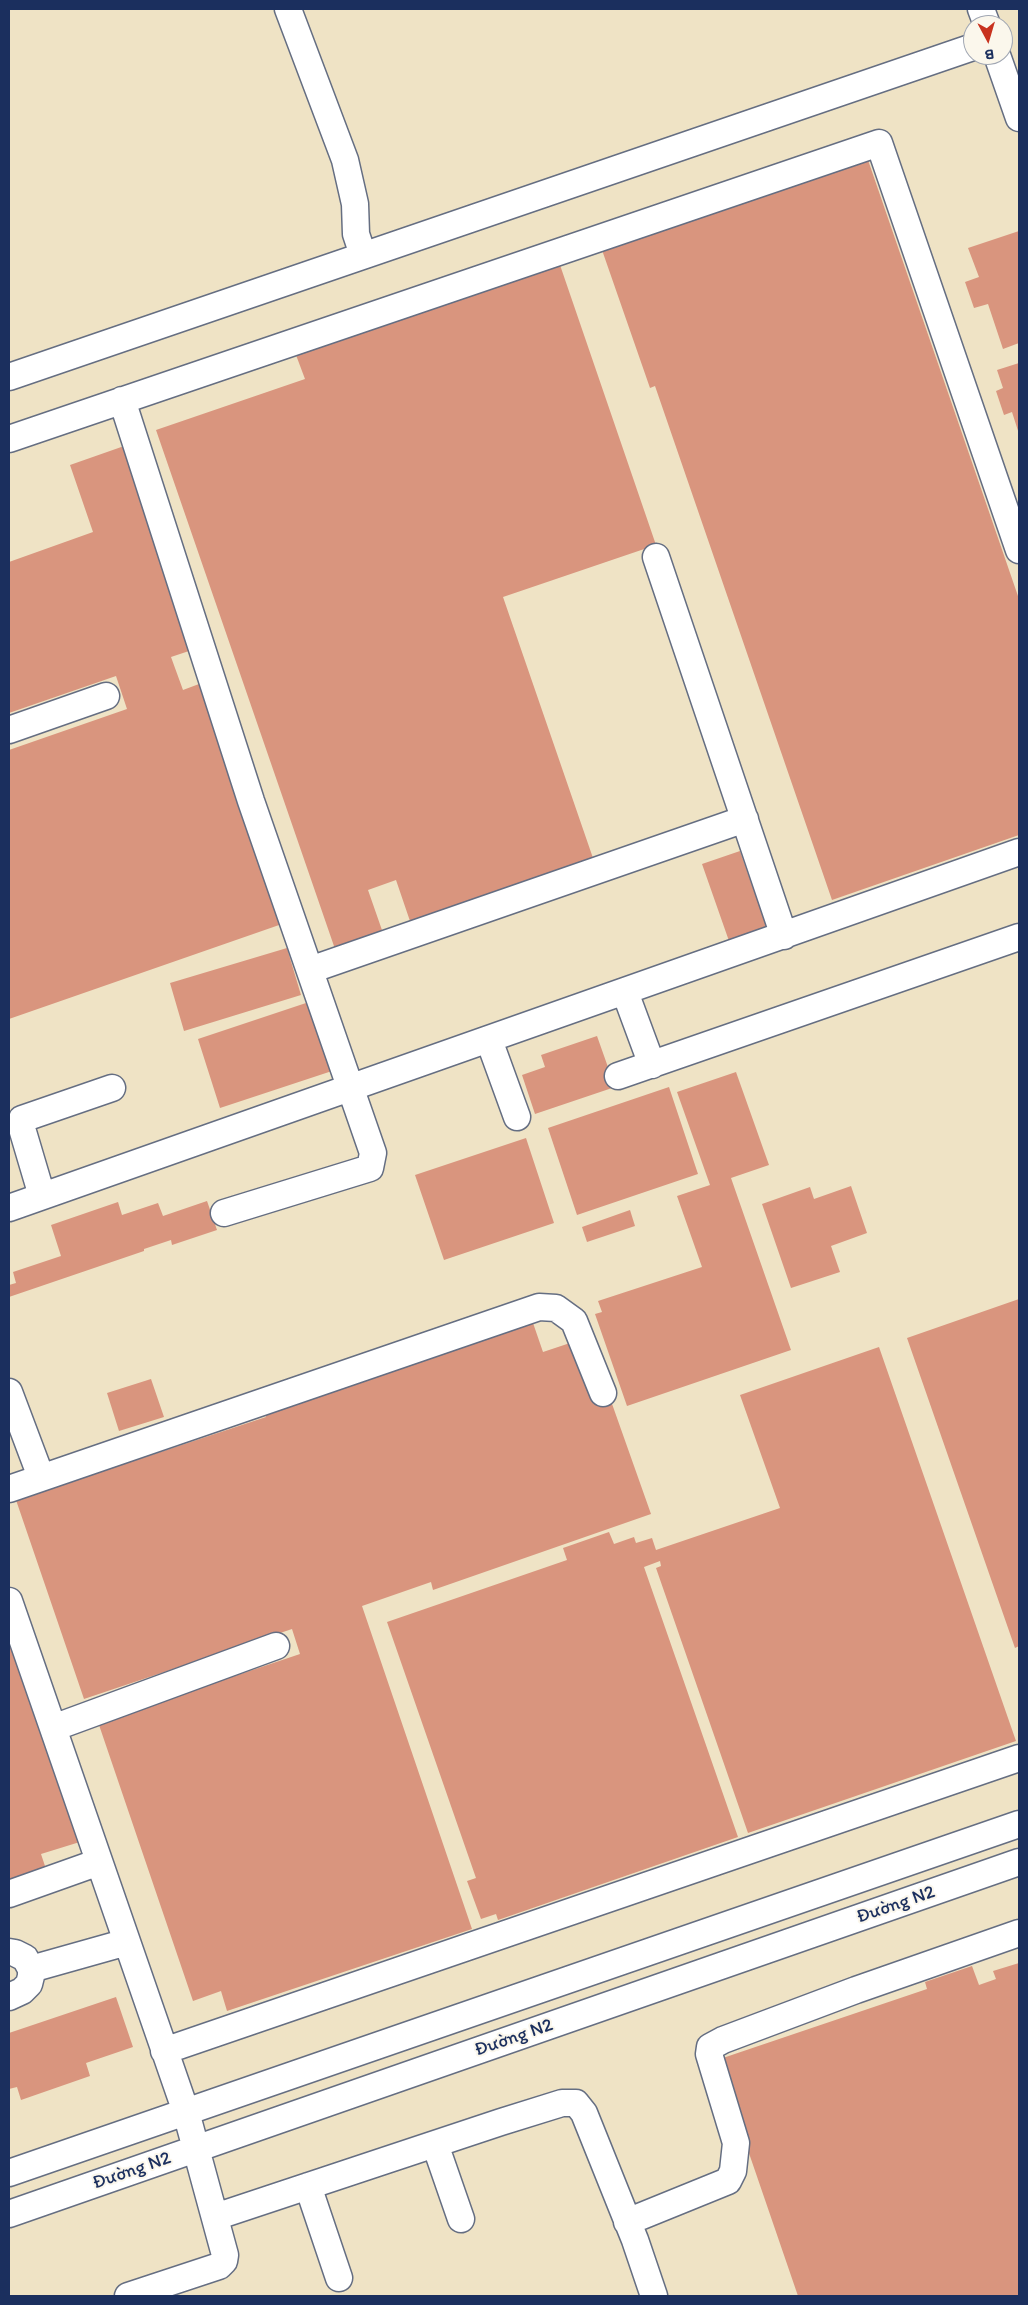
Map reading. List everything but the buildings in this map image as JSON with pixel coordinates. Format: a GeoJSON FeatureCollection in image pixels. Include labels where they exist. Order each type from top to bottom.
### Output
{"type":"FeatureCollection","features":[{"type":"Feature","properties":{"kind":"street"},"geometry":{"type":"LineString","coordinates":[[288,9],[345,160],[355,204],[356,234],[363,255]]}},
{"type":"Feature","properties":{"kind":"street"},"geometry":{"type":"LineString","coordinates":[[9,377],[963,50]]}},
{"type":"Feature","properties":{"kind":"street"},"geometry":{"type":"LineString","coordinates":[[1001,65],[1019,118]]}},
{"type":"Feature","properties":{"kind":"street"},"geometry":{"type":"LineString","coordinates":[[9,439],[879,143],[1019,550]]}},
{"type":"Feature","properties":{"kind":"street"},"geometry":{"type":"LineString","coordinates":[[122,400],[251,801],[373,1153],[370,1168],[224,1213]]}},
{"type":"Feature","properties":{"kind":"street"},"geometry":{"type":"LineString","coordinates":[[656,556],[784,936]]}},
{"type":"Feature","properties":{"kind":"street"},"geometry":{"type":"LineString","coordinates":[[9,730],[106,696]]}},
{"type":"Feature","properties":{"kind":"street"},"geometry":{"type":"LineString","coordinates":[[310,970],[745,819]]}},
{"type":"Feature","properties":{"kind":"street"},"geometry":{"type":"LineString","coordinates":[[9,1208],[1019,852]]}},
{"type":"Feature","properties":{"kind":"street"},"geometry":{"type":"LineString","coordinates":[[618,1076],[1019,937]]}},
{"type":"Feature","properties":{"kind":"street"},"geometry":{"type":"LineString","coordinates":[[625,992],[652,1065]]}},
{"type":"Feature","properties":{"kind":"street"},"geometry":{"type":"LineString","coordinates":[[489,1040],[517,1117]]}},
{"type":"Feature","properties":{"kind":"street"},"geometry":{"type":"LineString","coordinates":[[42,1196],[21,1125],[22,1119],[112,1088]]}},
{"type":"Feature","properties":{"kind":"street"},"geometry":{"type":"LineString","coordinates":[[9,1489],[539,1307],[556,1308],[574,1321],[603,1393]]}},
{"type":"Feature","properties":{"kind":"street"},"geometry":{"type":"LineString","coordinates":[[9,1392],[41,1477]]}},
{"type":"Feature","properties":{"kind":"street"},"geometry":{"type":"LineString","coordinates":[[9,1601],[186,2112],[224,2255],[224,2261],[218,2266],[128,2296]]}},
{"type":"Feature","properties":{"kind":"street"},"geometry":{"type":"LineString","coordinates":[[53,1728],[276,1646]]}},
{"type":"Feature","properties":{"kind":"street"},"geometry":{"type":"LineString","coordinates":[[164,2051],[1019,1758]]}},
{"type":"Feature","properties":{"kind":"street","name":"Đường N2"},"geometry":{"type":"LineString","coordinates":[[9,2173],[1019,1824]]}},
{"type":"Feature","properties":{"kind":"street"},"geometry":{"type":"LineString","coordinates":[[9,1894],[100,1862]]}},
{"type":"Feature","properties":{"kind":"street","name":"Đường N2"},"geometry":{"type":"LineString","coordinates":[[9,2214],[1019,1862]]}},
{"type":"Feature","properties":{"kind":"street"},"geometry":{"type":"LineString","coordinates":[[627,2222],[728,2182],[733,2170],[736,2143],[709,2054],[710,2047],[723,2040],[856,1990],[1019,1933]]}},
{"type":"Feature","properties":{"kind":"street"},"geometry":{"type":"LineString","coordinates":[[31,1969],[128,1942]]}},
{"type":"Feature","properties":{"kind":"street"},"geometry":{"type":"LineString","coordinates":[[9,1952],[15,1952],[25,1958],[31,1969],[29,1984],[22,1991],[9,1997]]}},
{"type":"Feature","properties":{"kind":"street"},"geometry":{"type":"LineString","coordinates":[[215,2217],[562,2103],[576,2103],[584,2113],[654,2296]]}},
{"type":"Feature","properties":{"kind":"street"},"geometry":{"type":"LineString","coordinates":[[434,2144],[461,2219]]}},
{"type":"Feature","properties":{"kind":"street"},"geometry":{"type":"LineString","coordinates":[[308,2186],[339,2278]]}}]}
